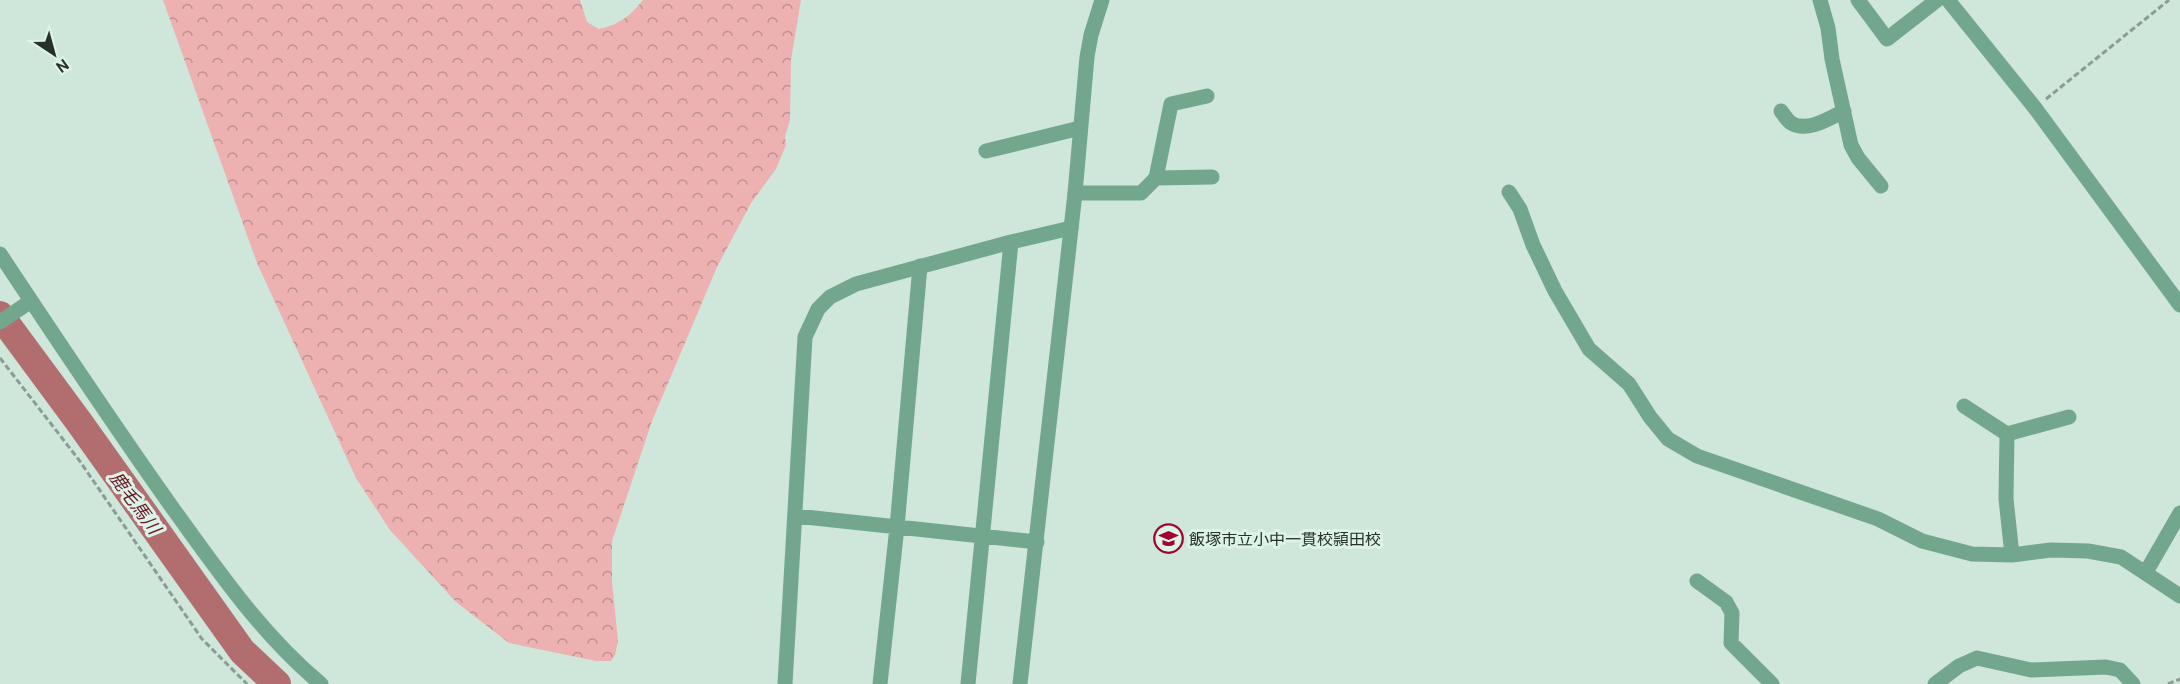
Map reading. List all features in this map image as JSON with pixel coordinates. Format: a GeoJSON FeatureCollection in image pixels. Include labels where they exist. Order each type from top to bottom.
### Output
{"type":"FeatureCollection","features":[{"type":"Feature","properties":{"kind":"street"},"geometry":{"type":"LineString","coordinates":[[1020,684],[1091,35],[1102,0]]}},
{"type":"Feature","properties":{"kind":"street"},"geometry":{"type":"LineString","coordinates":[[1820,0],[1828,28],[1832,59],[1851,145],[1858,158],[1881,186]]}},
{"type":"Feature","properties":{"kind":"street"},"geometry":{"type":"LineString","coordinates":[[1858,0],[1887,39],[1937,0]]}},
{"type":"Feature","properties":{"kind":"street"},"geometry":{"type":"LineString","coordinates":[[1948,0],[2035,108],[2180,305]]}},
{"type":"Feature","properties":{"kind":"street"},"geometry":{"type":"LineString","coordinates":[[1075,193],[1141,193],[1156,178],[1171,104],[1207,96]]}},
{"type":"Feature","properties":{"kind":"street"},"geometry":{"type":"LineString","coordinates":[[1781,111],[1791,123],[1802,126],[1821,123],[1844,111]]}},
{"type":"Feature","properties":{"kind":"street"},"geometry":{"type":"LineString","coordinates":[[986,151],[1080,128]]}},
{"type":"Feature","properties":{"kind":"street"},"geometry":{"type":"LineString","coordinates":[[1156,178],[1212,177]]}},
{"type":"Feature","properties":{"kind":"street"},"geometry":{"type":"LineString","coordinates":[[1509,192],[1520,209],[1533,245],[1555,291],[1589,349],[1629,384],[1650,417],[1668,439],[1697,456],[1878,519],[1922,541],[1972,554],[2012,555],[2051,550],[2088,551],[2121,557],[2180,596]]}},
{"type":"Feature","properties":{"kind":"street"},"geometry":{"type":"LineString","coordinates":[[785,684],[805,337],[818,309],[830,297],[856,284],[1071,228]]}},
{"type":"Feature","properties":{"kind":"street"},"geometry":{"type":"LineString","coordinates":[[968,684],[1011,242]]}},
{"type":"Feature","properties":{"kind":"street"},"geometry":{"type":"LineString","coordinates":[[0,254],[28,302],[228,585],[268,634],[321,684]]}},
{"type":"Feature","properties":{"kind":"street"},"geometry":{"type":"LineString","coordinates":[[880,684],[921,266]]}},
{"type":"Feature","properties":{"kind":"street"},"geometry":{"type":"LineString","coordinates":[[0,322],[28,302]]}},
{"type":"Feature","properties":{"kind":"street"},"geometry":{"type":"LineString","coordinates":[[1964,406],[2007,434],[2068,417]]}},
{"type":"Feature","properties":{"kind":"street"},"geometry":{"type":"LineString","coordinates":[[2007,434],[2006,499],[2012,555]]}},
{"type":"Feature","properties":{"kind":"street"},"geometry":{"type":"LineString","coordinates":[[2146,572],[2180,513]]}},
{"type":"Feature","properties":{"kind":"street"},"geometry":{"type":"LineString","coordinates":[[795,516],[1037,542]]}},
{"type":"Feature","properties":{"kind":"street"},"geometry":{"type":"LineString","coordinates":[[1697,581],[1726,602],[1732,613],[1731,643],[1772,684]]}},
{"type":"Feature","properties":{"kind":"street"},"geometry":{"type":"LineString","coordinates":[[1935,684],[1959,666],[1977,658],[2031,670],[2106,667],[2121,670],[2133,684]]}},
{"type":"Feature","properties":{"kind":"path"},"geometry":{"type":"LineString","coordinates":[[2035,108],[2169,0]]}},
{"type":"Feature","properties":{"kind":"path"},"geometry":{"type":"LineString","coordinates":[[0,358],[79,460],[202,639],[247,684]]}},
{"type":"Feature","properties":{"kind":"path"},"geometry":{"type":"LineString","coordinates":[[2168,684],[2180,679]]}},
{"type":"Feature","properties":{"kind":"green space"},"geometry":{"type":"Polygon","coordinates":[[[163,0],[580,0],[587,22],[599,29],[624,19],[643,0],[801,0],[791,60],[790,120],[785,136],[786,145],[776,169],[751,203],[717,267],[652,421],[612,541],[612,582],[618,641],[611,661],[596,661],[509,643],[456,602],[390,530],[356,478],[257,263],[163,0]]]}},
{"type":"Feature","properties":{"kind":"waterway","name":"鹿毛馬川"},"geometry":{"type":"LineString","coordinates":[[0,315],[242,651],[277,684]]}},
{"type":"Feature","properties":{"kind":"place","name":"飯塚市立小中一貫校頴田校"},"geometry":{"type":"Point","coordinates":[1168,539]}}]}
